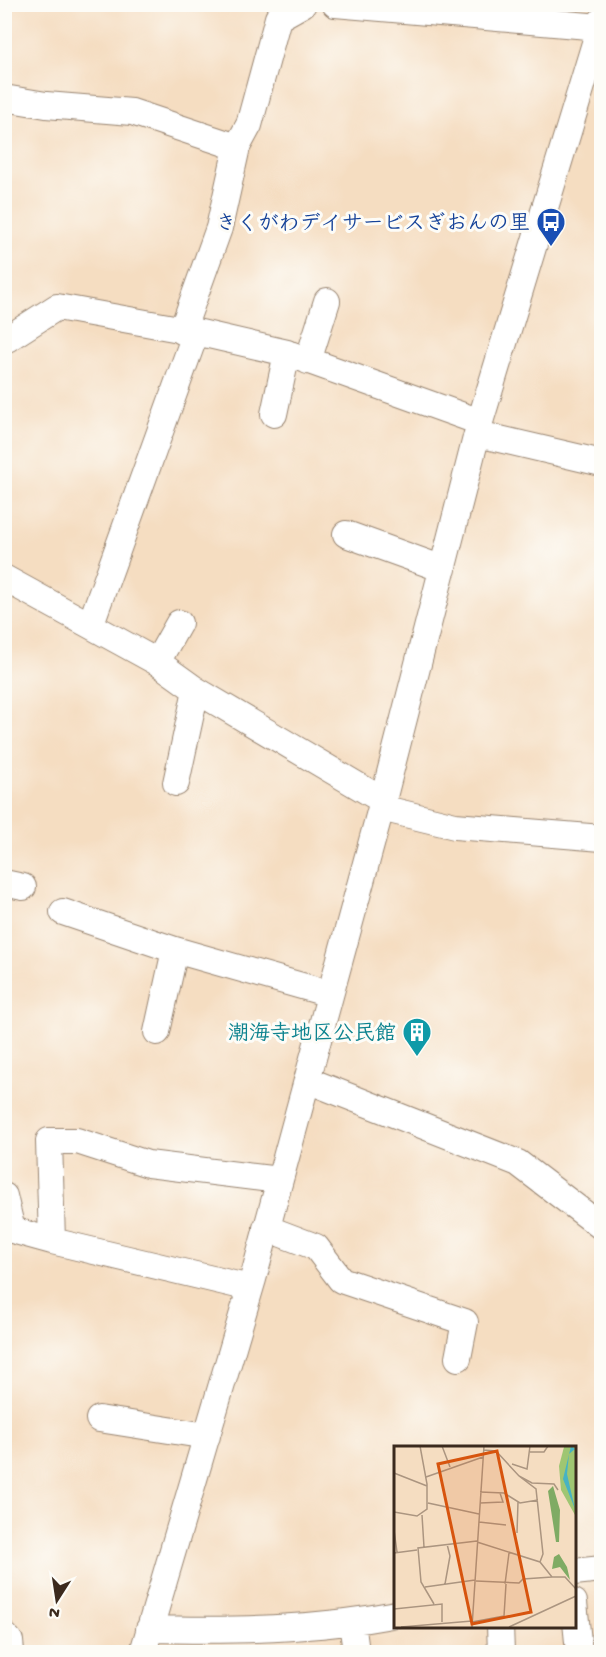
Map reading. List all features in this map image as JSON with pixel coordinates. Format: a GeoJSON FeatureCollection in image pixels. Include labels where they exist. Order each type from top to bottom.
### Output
{"type":"FeatureCollection","features":[{"type":"Feature","properties":{"kind":"street"},"geometry":{"type":"LineString","coordinates":[[90,623],[189,331],[219,228],[237,147],[249,124],[278,18],[303,4]]}},
{"type":"Feature","properties":{"kind":"street"},"geometry":{"type":"LineString","coordinates":[[335,4],[600,28],[479,428],[381,804],[250,1288],[146,1641],[209,1630],[352,1622],[394,1614]]}},
{"type":"Feature","properties":{"kind":"street"},"geometry":{"type":"LineString","coordinates":[[4,98],[46,105],[132,112],[237,147]]}},
{"type":"Feature","properties":{"kind":"street"},"geometry":{"type":"LineString","coordinates":[[274,414],[298,357],[327,301]]}},
{"type":"Feature","properties":{"kind":"street"},"geometry":{"type":"LineString","coordinates":[[4,339],[57,307],[189,331],[298,357],[479,428],[602,464]]}},
{"type":"Feature","properties":{"kind":"street"},"geometry":{"type":"LineString","coordinates":[[346,534],[442,568]]}},
{"type":"Feature","properties":{"kind":"street"},"geometry":{"type":"LineString","coordinates":[[4,578],[90,623],[157,662],[196,690],[381,804],[455,826],[602,838]]}},
{"type":"Feature","properties":{"kind":"street"},"geometry":{"type":"LineString","coordinates":[[157,662],[179,623]]}},
{"type":"Feature","properties":{"kind":"street"},"geometry":{"type":"LineString","coordinates":[[176,783],[196,690]]}},
{"type":"Feature","properties":{"kind":"street"},"geometry":{"type":"LineString","coordinates":[[63,912],[175,950],[330,994]]}},
{"type":"Feature","properties":{"kind":"street"},"geometry":{"type":"LineString","coordinates":[[157,1032],[175,950]]}},
{"type":"Feature","properties":{"kind":"street"},"geometry":{"type":"LineString","coordinates":[[307,1080],[518,1163],[602,1227]]}},
{"type":"Feature","properties":{"kind":"street"},"geometry":{"type":"LineString","coordinates":[[52,1241],[49,1141],[77,1142],[148,1164],[279,1180]]}},
{"type":"Feature","properties":{"kind":"street"},"geometry":{"type":"LineString","coordinates":[[4,1196],[12,1230],[250,1288]]}},
{"type":"Feature","properties":{"kind":"street"},"geometry":{"type":"LineString","coordinates":[[266,1227],[316,1247],[341,1280],[465,1322],[458,1358]]}},
{"type":"Feature","properties":{"kind":"street"},"geometry":{"type":"LineString","coordinates":[[99,1419],[207,1436]]}},
{"type":"Feature","properties":{"kind":"street"},"geometry":{"type":"LineString","coordinates":[[576,1572],[602,1569]]}},
{"type":"Feature","properties":{"kind":"street"},"geometry":{"type":"LineString","coordinates":[[352,1622],[356,1653]]}},
{"type":"Feature","properties":{"kind":"street"},"geometry":{"type":"LineString","coordinates":[[576,1622],[579,1653]]}},
{"type":"Feature","properties":{"kind":"street"},"geometry":{"type":"LineString","coordinates":[[500,1627],[501,1653]]}},
{"type":"Feature","properties":{"kind":"street"},"geometry":{"type":"LineString","coordinates":[[4,1635],[10,1641],[11,1653]]}},
{"type":"Feature","properties":{"kind":"place","name":"きくがわデイサービスぎおんの里"},"geometry":{"type":"Point","coordinates":[551,248]}},
{"type":"Feature","properties":{"kind":"place","name":"潮海寺地区公民館"},"geometry":{"type":"Point","coordinates":[417,1058]}}]}
